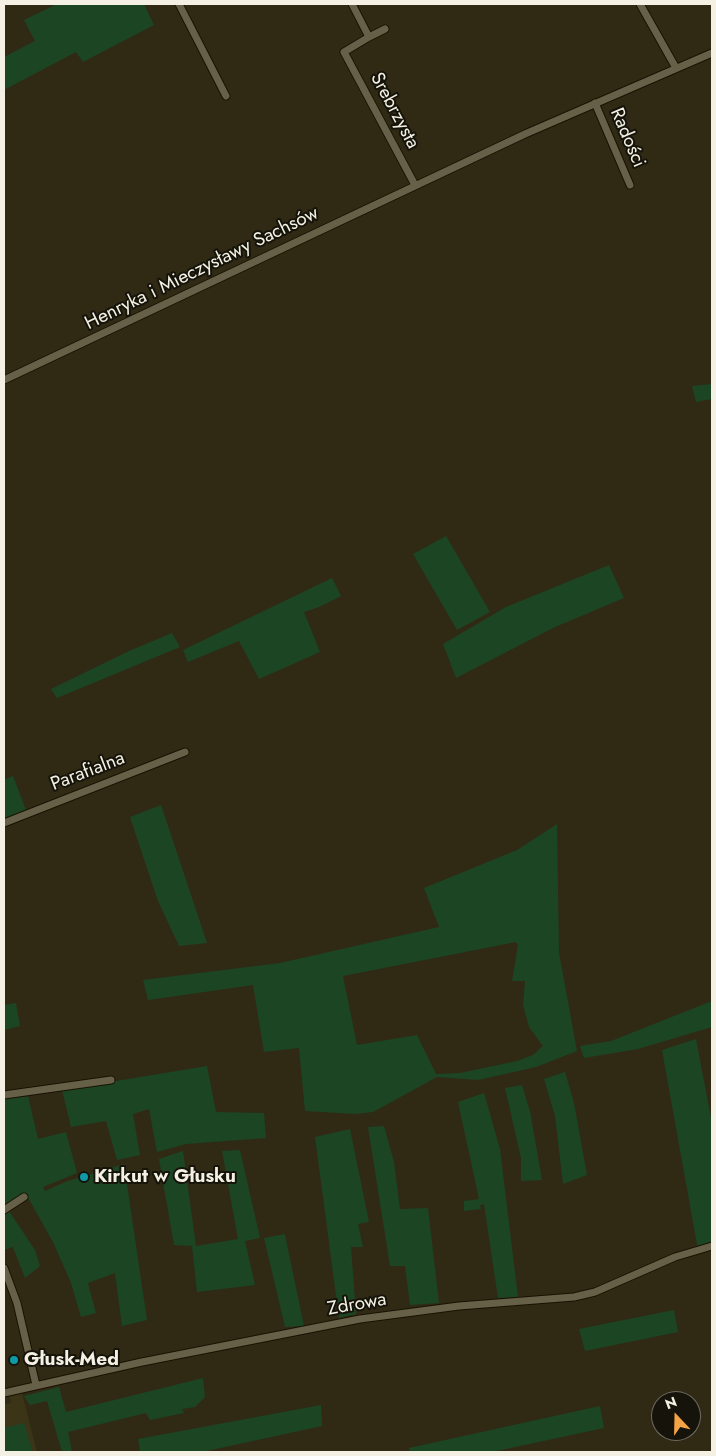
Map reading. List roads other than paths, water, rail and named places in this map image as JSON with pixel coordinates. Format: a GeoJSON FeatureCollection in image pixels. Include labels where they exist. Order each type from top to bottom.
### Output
{"type":"FeatureCollection","features":[{"type":"Feature","properties":{"kind":"street"},"geometry":{"type":"LineString","coordinates":[[179,4],[226,96]]}},
{"type":"Feature","properties":{"kind":"street"},"geometry":{"type":"LineString","coordinates":[[352,4],[369,37],[385,29]]}},
{"type":"Feature","properties":{"kind":"street"},"geometry":{"type":"LineString","coordinates":[[640,4],[676,68]]}},
{"type":"Feature","properties":{"kind":"street","name":"Srebrzysta"},"geometry":{"type":"LineString","coordinates":[[369,37],[344,52],[414,186]]}},
{"type":"Feature","properties":{"kind":"street","name":"Henryka i Mieczysławy Sachsów"},"geometry":{"type":"LineString","coordinates":[[4,380],[414,186],[595,103],[712,53]]}},
{"type":"Feature","properties":{"kind":"street","name":"Radości"},"geometry":{"type":"LineString","coordinates":[[595,103],[630,185]]}},
{"type":"Feature","properties":{"kind":"street","name":"Parafialna"},"geometry":{"type":"LineString","coordinates":[[4,823],[185,752]]}},
{"type":"Feature","properties":{"kind":"street"},"geometry":{"type":"LineString","coordinates":[[4,1095],[111,1080]]}},
{"type":"Feature","properties":{"kind":"street"},"geometry":{"type":"LineString","coordinates":[[4,1210],[24,1197]]}},
{"type":"Feature","properties":{"kind":"street","name":"Zdrowa"},"geometry":{"type":"LineString","coordinates":[[4,1393],[360,1319],[459,1306],[574,1297],[595,1292],[675,1257],[712,1246]]}},
{"type":"Feature","properties":{"kind":"street"},"geometry":{"type":"LineString","coordinates":[[4,1268],[17,1303],[36,1385]]}},
{"type":"Feature","properties":{"kind":"place","name":"Kirkut w Głusku"},"geometry":{"type":"Point","coordinates":[84,1177]}},
{"type":"Feature","properties":{"kind":"place","name":"Głusk-Med"},"geometry":{"type":"Point","coordinates":[14,1360]}}]}
